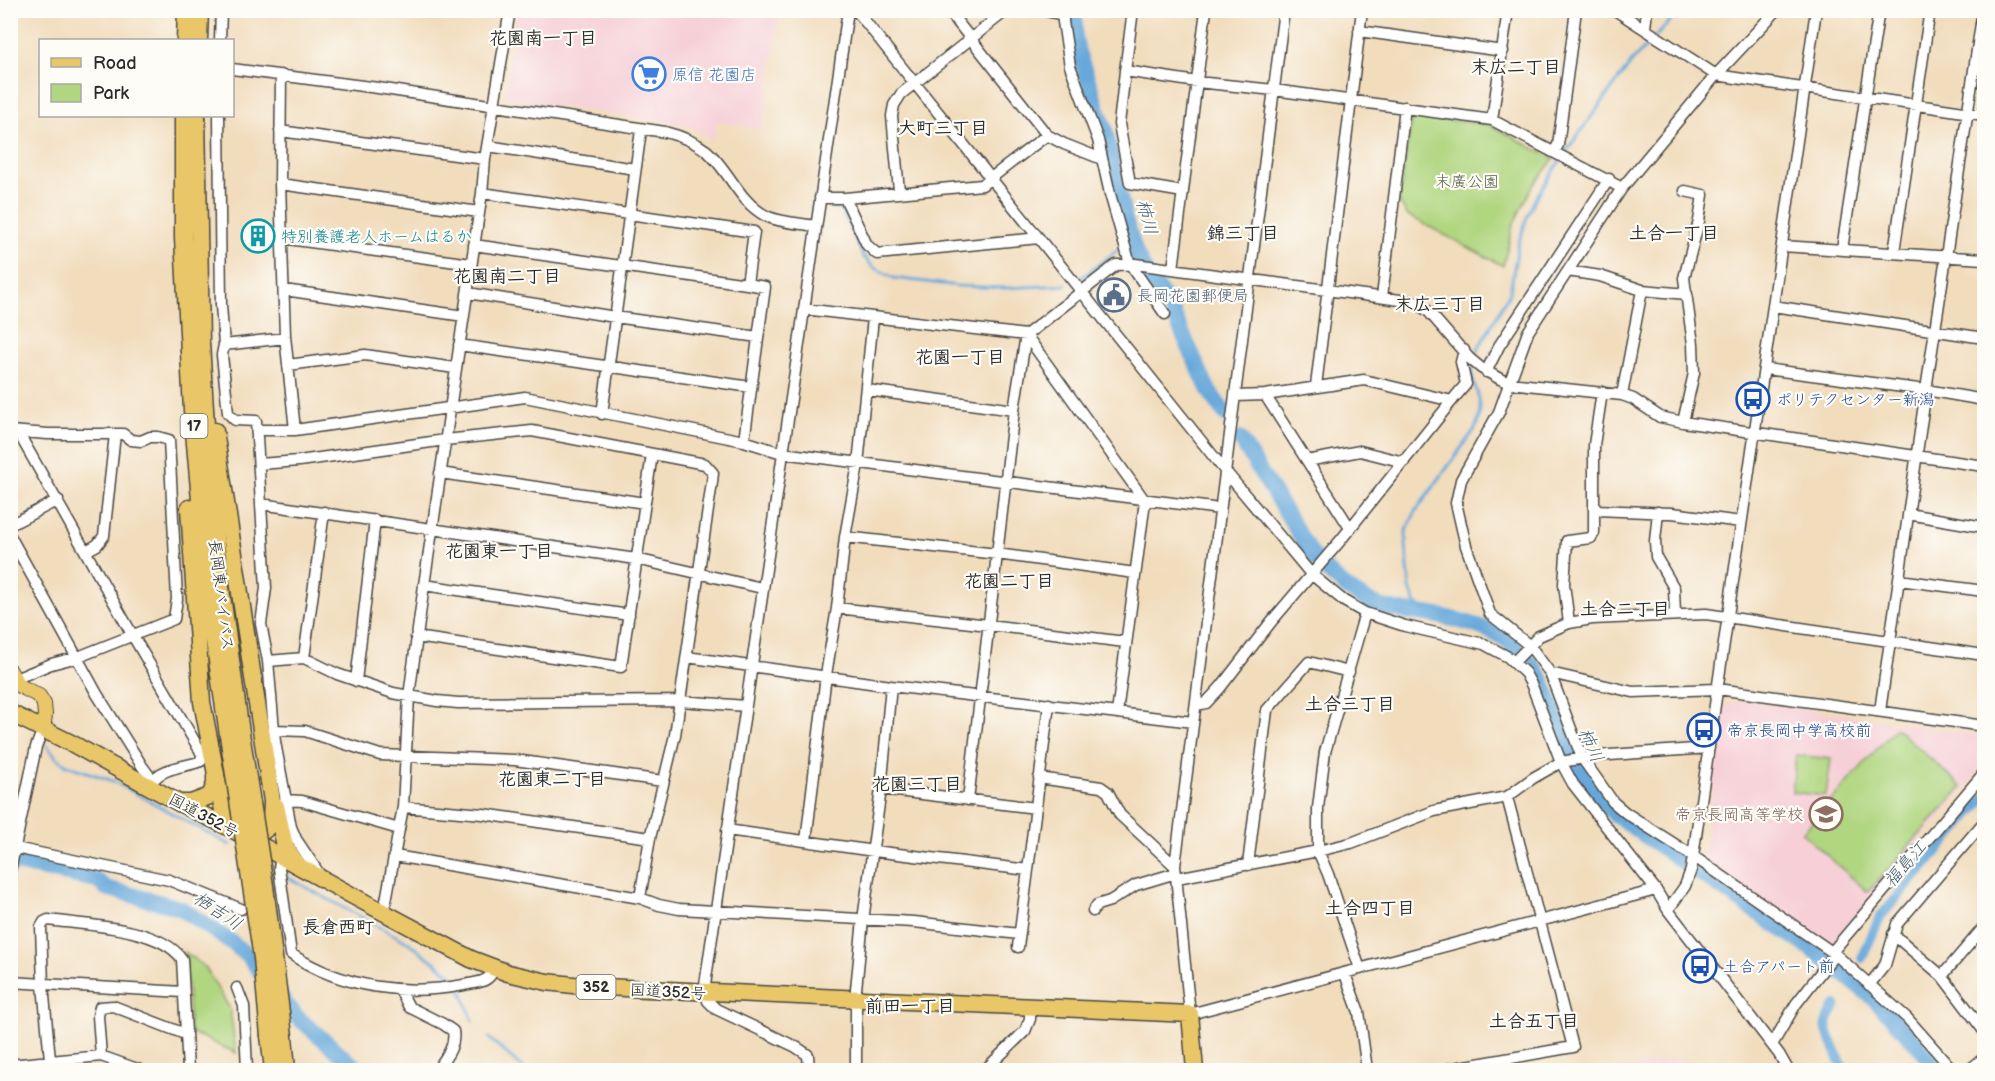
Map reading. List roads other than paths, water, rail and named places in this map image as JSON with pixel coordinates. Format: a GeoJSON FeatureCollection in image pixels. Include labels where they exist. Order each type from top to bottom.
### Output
{"type":"FeatureCollection","features":[{"type":"Feature","properties":{"kind":"highway"},"geometry":{"type":"LineString","coordinates":[[185,39],[186,10]]}},
{"type":"Feature","properties":{"kind":"highway"},"geometry":{"type":"LineString","coordinates":[[199,39],[200,10]]}},
{"type":"Feature","properties":{"kind":"highway","name":"長岡東バイパス"},"geometry":{"type":"LineString","coordinates":[[183,117],[183,238],[199,491],[210,613],[235,734]]}},
{"type":"Feature","properties":{"kind":"highway","name":"長岡東バイパス"},"geometry":{"type":"LineString","coordinates":[[197,117],[202,371],[211,502],[235,734],[262,958],[277,1036],[287,1071]]}},
{"type":"Feature","properties":{"kind":"highway"},"geometry":{"type":"LineString","coordinates":[[179,803],[191,804],[210,796],[215,784],[201,692],[187,472],[182,340],[183,238]]}},
{"type":"Feature","properties":{"kind":"highway"},"geometry":{"type":"LineString","coordinates":[[202,371],[219,447],[267,758],[272,819],[264,831],[259,834],[232,829],[214,770]]}},
{"type":"Feature","properties":{"kind":"highway","name":"国道352号"},"geometry":{"type":"LineString","coordinates":[[10,713],[153,784],[179,803],[297,864],[450,949],[495,968],[547,982],[705,993],[1190,1014]]}},
{"type":"Feature","properties":{"kind":"highway"},"geometry":{"type":"LineString","coordinates":[[267,758],[283,839],[297,864]]}},
{"type":"Feature","properties":{"kind":"highway"},"geometry":{"type":"LineString","coordinates":[[1190,1014],[1196,1071]]}},
{"type":"Feature","properties":{"kind":"highway","name":"長岡東バイパス"},"geometry":{"type":"LineString","coordinates":[[273,1071],[277,1036]]}},
{"type":"Feature","properties":{"kind":"main road"},"geometry":{"type":"LineString","coordinates":[[13,675],[22,687],[39,696],[44,704],[43,729]]}},
{"type":"Feature","properties":{"kind":"street"},"geometry":{"type":"LineString","coordinates":[[220,39],[221,10]]}},
{"type":"Feature","properties":{"kind":"street"},"geometry":{"type":"LineString","coordinates":[[384,912],[403,807],[409,696],[416,637],[468,293],[493,105],[510,10]]}},
{"type":"Feature","properties":{"kind":"street"},"geometry":{"type":"LineString","coordinates":[[809,1071],[808,1055],[716,1009],[708,1001],[705,993],[715,911],[848,10]]}},
{"type":"Feature","properties":{"kind":"street"},"geometry":{"type":"LineString","coordinates":[[856,10],[1226,472],[1316,567],[1344,601],[1365,613],[1405,626],[1484,644],[1517,660],[1532,686],[1561,762],[1573,784],[1656,890],[1668,910],[1772,1045],[1788,1071]]}},
{"type":"Feature","properties":{"kind":"street"},"geometry":{"type":"LineString","coordinates":[[948,10],[1047,135],[1102,159]]}},
{"type":"Feature","properties":{"kind":"street"},"geometry":{"type":"LineString","coordinates":[[899,191],[892,116],[897,100],[1007,10]]}},
{"type":"Feature","properties":{"kind":"street"},"geometry":{"type":"LineString","coordinates":[[1042,10],[1063,13],[1070,66],[1098,140],[1110,194],[1132,264],[1165,314]]}},
{"type":"Feature","properties":{"kind":"street"},"geometry":{"type":"LineString","coordinates":[[1133,10],[1119,124],[1130,183],[1183,192]]}},
{"type":"Feature","properties":{"kind":"street"},"geometry":{"type":"LineString","coordinates":[[1173,269],[1206,10]]}},
{"type":"Feature","properties":{"kind":"street"},"geometry":{"type":"LineString","coordinates":[[1284,10],[1176,872],[1190,1014],[1656,890]]}},
{"type":"Feature","properties":{"kind":"street"},"geometry":{"type":"LineString","coordinates":[[1316,386],[1362,10]]}},
{"type":"Feature","properties":{"kind":"street"},"geometry":{"type":"LineString","coordinates":[[1492,120],[1508,10]]}},
{"type":"Feature","properties":{"kind":"street"},"geometry":{"type":"LineString","coordinates":[[1556,153],[1576,10]]}},
{"type":"Feature","properties":{"kind":"street"},"geometry":{"type":"LineString","coordinates":[[1615,10],[1716,75],[1984,115]]}},
{"type":"Feature","properties":{"kind":"street"},"geometry":{"type":"LineString","coordinates":[[1647,10],[1648,30]]}},
{"type":"Feature","properties":{"kind":"street"},"geometry":{"type":"LineString","coordinates":[[1777,10],[1716,75],[1622,188],[1528,332],[1492,424],[1477,447],[1461,480],[1456,503],[1466,546],[1490,614],[1529,648],[1550,673],[1582,758],[1613,802],[1833,955],[1918,1030],[1953,1071]]}},
{"type":"Feature","properties":{"kind":"street"},"geometry":{"type":"LineString","coordinates":[[1668,910],[1688,879],[1692,859],[1816,10]]}},
{"type":"Feature","properties":{"kind":"street"},"geometry":{"type":"LineString","coordinates":[[1842,249],[1879,10]]}},
{"type":"Feature","properties":{"kind":"street"},"geometry":{"type":"LineString","coordinates":[[1894,252],[1930,10]]}},
{"type":"Feature","properties":{"kind":"street"},"geometry":{"type":"LineString","coordinates":[[1880,711],[1968,113],[1981,53],[1983,10]]}},
{"type":"Feature","properties":{"kind":"street"},"geometry":{"type":"LineString","coordinates":[[1359,32],[1503,51]]}},
{"type":"Feature","properties":{"kind":"street"},"geometry":{"type":"LineString","coordinates":[[234,69],[493,105],[684,137],[713,158],[751,205],[765,215],[785,222],[815,226]]}},
{"type":"Feature","properties":{"kind":"street"},"geometry":{"type":"LineString","coordinates":[[1125,71],[1492,120],[1609,179],[1622,188]]}},
{"type":"Feature","properties":{"kind":"street"},"geometry":{"type":"LineString","coordinates":[[280,75],[281,238],[285,338],[295,430]]}},
{"type":"Feature","properties":{"kind":"street"},"geometry":{"type":"LineString","coordinates":[[1382,297],[1405,107]]}},
{"type":"Feature","properties":{"kind":"street"},"geometry":{"type":"LineString","coordinates":[[219,117],[220,294],[224,345],[222,356],[228,413],[235,420],[256,421],[266,588],[261,624],[268,661],[273,730],[291,827],[296,839],[322,878]]}},
{"type":"Feature","properties":{"kind":"street"},"geometry":{"type":"LineString","coordinates":[[602,414],[641,130]]}},
{"type":"Feature","properties":{"kind":"street"},"geometry":{"type":"LineString","coordinates":[[280,131],[485,159]]}},
{"type":"Feature","properties":{"kind":"street"},"geometry":{"type":"LineString","coordinates":[[820,198],[845,198],[899,191],[982,185],[1047,135]]}},
{"type":"Feature","properties":{"kind":"street"},"geometry":{"type":"LineString","coordinates":[[488,146],[635,169]]}},
{"type":"Feature","properties":{"kind":"street"},"geometry":{"type":"LineString","coordinates":[[1484,370],[1609,179]]}},
{"type":"Feature","properties":{"kind":"street"},"geometry":{"type":"LineString","coordinates":[[280,184],[479,212]]}},
{"type":"Feature","properties":{"kind":"street"},"geometry":{"type":"LineString","coordinates":[[1683,422],[1694,374],[1693,344],[1684,278],[1699,221],[1703,195],[1685,191]]}},
{"type":"Feature","properties":{"kind":"street"},"geometry":{"type":"LineString","coordinates":[[482,193],[754,232],[747,284]]}},
{"type":"Feature","properties":{"kind":"street"},"geometry":{"type":"LineString","coordinates":[[845,198],[867,245],[877,254],[1039,238]]}},
{"type":"Feature","properties":{"kind":"street"},"geometry":{"type":"LineString","coordinates":[[281,238],[471,264]]}},
{"type":"Feature","properties":{"kind":"street"},"geometry":{"type":"LineString","coordinates":[[474,245],[765,287],[744,441]]}},
{"type":"Feature","properties":{"kind":"street"},"geometry":{"type":"LineString","coordinates":[[1782,246],[1984,259]]}},
{"type":"Feature","properties":{"kind":"street"},"geometry":{"type":"LineString","coordinates":[[968,800],[1014,410],[1026,335],[1116,265],[1149,266],[1415,302],[1429,312],[1466,354],[1484,370],[1509,383],[1622,395],[1633,399],[1660,417],[1683,422],[1984,466]]}},
{"type":"Feature","properties":{"kind":"street"},"geometry":{"type":"LineString","coordinates":[[1569,271],[1600,276],[1642,290],[1687,294]]}},
{"type":"Feature","properties":{"kind":"street"},"geometry":{"type":"LineString","coordinates":[[284,290],[464,316]]}},
{"type":"Feature","properties":{"kind":"street"},"geometry":{"type":"LineString","coordinates":[[1622,395],[1642,290]]}},
{"type":"Feature","properties":{"kind":"street"},"geometry":{"type":"LineString","coordinates":[[468,293],[758,337]]}},
{"type":"Feature","properties":{"kind":"street"},"geometry":{"type":"LineString","coordinates":[[1773,306],[1984,338]]}},
{"type":"Feature","properties":{"kind":"street"},"geometry":{"type":"LineString","coordinates":[[804,309],[1026,335],[1144,501],[1117,713]]}},
{"type":"Feature","properties":{"kind":"street"},"geometry":{"type":"LineString","coordinates":[[806,841],[845,537],[858,464],[873,318]]}},
{"type":"Feature","properties":{"kind":"street"},"geometry":{"type":"LineString","coordinates":[[224,345],[285,338]]}},
{"type":"Feature","properties":{"kind":"street"},"geometry":{"type":"LineString","coordinates":[[459,345],[751,387]]}},
{"type":"Feature","properties":{"kind":"street"},"geometry":{"type":"LineString","coordinates":[[1196,705],[1206,703],[1220,688],[1271,622],[1466,384],[1461,362],[1466,354]]}},
{"type":"Feature","properties":{"kind":"street"},"geometry":{"type":"LineString","coordinates":[[288,365],[365,355],[455,368]]}},
{"type":"Feature","properties":{"kind":"street"},"geometry":{"type":"LineString","coordinates":[[1765,369],[1984,400]]}},
{"type":"Feature","properties":{"kind":"street"},"geometry":{"type":"LineString","coordinates":[[1235,396],[1265,395],[1364,380],[1452,401]]}},
{"type":"Feature","properties":{"kind":"street"},"geometry":{"type":"LineString","coordinates":[[867,390],[1014,410]]}},
{"type":"Feature","properties":{"kind":"street"},"geometry":{"type":"LineString","coordinates":[[1569,623],[1564,584],[1567,541],[1591,538],[1594,533],[1596,510],[1593,464],[1602,392]]}},
{"type":"Feature","properties":{"kind":"street"},"geometry":{"type":"LineString","coordinates":[[1265,395],[1350,528]]}},
{"type":"Feature","properties":{"kind":"street"},"geometry":{"type":"LineString","coordinates":[[256,430],[295,430],[525,397],[744,441],[782,453],[1220,510]]}},
{"type":"Feature","properties":{"kind":"street"},"geometry":{"type":"LineString","coordinates":[[259,464],[319,459],[445,440],[532,431],[705,464],[713,473],[675,735],[650,838],[640,898]]}},
{"type":"Feature","properties":{"kind":"street"},"geometry":{"type":"LineString","coordinates":[[13,675],[78,657],[174,619],[177,589],[169,440],[158,436],[150,437],[145,441],[130,440],[123,434],[59,435],[14,432]]}},
{"type":"Feature","properties":{"kind":"street"},"geometry":{"type":"LineString","coordinates":[[14,432],[58,500],[133,636],[202,754],[201,761],[164,772],[157,776],[153,784]]}},
{"type":"Feature","properties":{"kind":"street"},"geometry":{"type":"LineString","coordinates":[[86,551],[97,545],[104,536],[115,434]]}},
{"type":"Feature","properties":{"kind":"street"},"geometry":{"type":"LineString","coordinates":[[1308,461],[1360,451],[1404,462]]}},
{"type":"Feature","properties":{"kind":"street"},"geometry":{"type":"LineString","coordinates":[[416,637],[621,667],[652,454]]}},
{"type":"Feature","properties":{"kind":"street"},"geometry":{"type":"LineString","coordinates":[[440,473],[645,503]]}},
{"type":"Feature","properties":{"kind":"street"},"geometry":{"type":"LineString","coordinates":[[10,525],[58,500]]}},
{"type":"Feature","properties":{"kind":"street"},"geometry":{"type":"LineString","coordinates":[[261,504],[636,559],[762,588]]}},
{"type":"Feature","properties":{"kind":"street"},"geometry":{"type":"LineString","coordinates":[[1596,510],[1658,512],[1741,522]]}},
{"type":"Feature","properties":{"kind":"street"},"geometry":{"type":"LineString","coordinates":[[304,658],[324,512]]}},
{"type":"Feature","properties":{"kind":"street"},"geometry":{"type":"LineString","coordinates":[[1658,512],[1656,557],[1674,588],[1676,615]]}},
{"type":"Feature","properties":{"kind":"street"},"geometry":{"type":"LineString","coordinates":[[1908,514],[1984,527]]}},
{"type":"Feature","properties":{"kind":"street"},"geometry":{"type":"LineString","coordinates":[[356,681],[375,520]]}},
{"type":"Feature","properties":{"kind":"street"},"geometry":{"type":"LineString","coordinates":[[10,536],[103,703],[153,784]]}},
{"type":"Feature","properties":{"kind":"street"},"geometry":{"type":"LineString","coordinates":[[845,537],[997,554],[1135,573]]}},
{"type":"Feature","properties":{"kind":"street"},"geometry":{"type":"LineString","coordinates":[[1899,580],[1984,591]]}},
{"type":"Feature","properties":{"kind":"street"},"geometry":{"type":"LineString","coordinates":[[424,585],[629,615]]}},
{"type":"Feature","properties":{"kind":"street"},"geometry":{"type":"LineString","coordinates":[[837,608],[1125,642]]}},
{"type":"Feature","properties":{"kind":"street"},"geometry":{"type":"LineString","coordinates":[[1360,969],[1318,851],[1318,808],[1325,752],[1365,613]]}},
{"type":"Feature","properties":{"kind":"street"},"geometry":{"type":"LineString","coordinates":[[1517,660],[1539,636],[1569,623],[1592,619],[1706,614],[1984,654]]}},
{"type":"Feature","properties":{"kind":"street"},"geometry":{"type":"LineString","coordinates":[[687,657],[891,686],[1193,722]]}},
{"type":"Feature","properties":{"kind":"street"},"geometry":{"type":"LineString","coordinates":[[268,661],[304,658],[356,681],[409,696],[458,703],[680,701],[746,706]]}},
{"type":"Feature","properties":{"kind":"street"},"geometry":{"type":"LineString","coordinates":[[1248,865],[1267,710],[1309,662],[1349,672]]}},
{"type":"Feature","properties":{"kind":"street"},"geometry":{"type":"LineString","coordinates":[[1550,673],[1633,692],[1718,689],[1984,726]]}},
{"type":"Feature","properties":{"kind":"street"},"geometry":{"type":"LineString","coordinates":[[856,1071],[855,999],[863,920],[874,851],[891,686]]}},
{"type":"Feature","properties":{"kind":"street"},"geometry":{"type":"LineString","coordinates":[[1018,947],[1049,704]]}},
{"type":"Feature","properties":{"kind":"street"},"geometry":{"type":"LineString","coordinates":[[10,871],[36,747],[43,729]]}},
{"type":"Feature","properties":{"kind":"street"},"geometry":{"type":"LineString","coordinates":[[273,730],[305,732],[380,754],[515,760],[663,781]]}},
{"type":"Feature","properties":{"kind":"street"},"geometry":{"type":"LineString","coordinates":[[1093,911],[1097,905],[1110,901],[1136,885],[1176,872],[1248,865],[1318,851],[1351,843],[1434,811],[1507,797],[1533,778],[1561,762],[1582,758],[1709,748]]}},
{"type":"Feature","properties":{"kind":"street"},"geometry":{"type":"LineString","coordinates":[[1772,1045],[1796,1004],[1833,955],[1984,773]]}},
{"type":"Feature","properties":{"kind":"street"},"geometry":{"type":"LineString","coordinates":[[1039,778],[1101,787],[1108,792],[1120,815],[1176,872]]}},
{"type":"Feature","properties":{"kind":"street"},"geometry":{"type":"LineString","coordinates":[[881,789],[1036,808]]}},
{"type":"Feature","properties":{"kind":"street"},"geometry":{"type":"LineString","coordinates":[[1443,1071],[1573,1047],[1507,797]]}},
{"type":"Feature","properties":{"kind":"street"},"geometry":{"type":"LineString","coordinates":[[285,800],[302,801],[399,829]]}},
{"type":"Feature","properties":{"kind":"street"},"geometry":{"type":"LineString","coordinates":[[403,807],[483,814],[650,838]]}},
{"type":"Feature","properties":{"kind":"street"},"geometry":{"type":"LineString","coordinates":[[1869,985],[1885,965],[1897,924],[1984,822]]}},
{"type":"Feature","properties":{"kind":"street"},"geometry":{"type":"LineString","coordinates":[[727,830],[1028,870]]}},
{"type":"Feature","properties":{"kind":"street"},"geometry":{"type":"LineString","coordinates":[[15,849],[169,880],[241,909]]}},
{"type":"Feature","properties":{"kind":"street"},"geometry":{"type":"LineString","coordinates":[[281,856],[279,868],[281,925],[291,954],[308,965],[342,979],[371,987],[399,990],[460,986],[487,980],[495,968]]}},
{"type":"Feature","properties":{"kind":"street"},"geometry":{"type":"LineString","coordinates":[[395,856],[640,898],[679,909],[914,922],[1019,934]]}},
{"type":"Feature","properties":{"kind":"street"},"geometry":{"type":"LineString","coordinates":[[51,1066],[43,985],[41,927],[48,920],[144,934],[172,947],[182,959],[188,1071]]}},
{"type":"Feature","properties":{"kind":"street"},"geometry":{"type":"LineString","coordinates":[[1942,976],[1984,927]]}},
{"type":"Feature","properties":{"kind":"street"},"geometry":{"type":"LineString","coordinates":[[1893,934],[1942,976],[1984,1031]]}},
{"type":"Feature","properties":{"kind":"street"},"geometry":{"type":"LineString","coordinates":[[1345,974],[1359,1012],[1367,1071]]}},
{"type":"Feature","properties":{"kind":"street"},"geometry":{"type":"LineString","coordinates":[[10,982],[183,992]]}},
{"type":"Feature","properties":{"kind":"street"},"geometry":{"type":"LineString","coordinates":[[237,988],[244,1006],[247,1071]]}},
{"type":"Feature","properties":{"kind":"street"},"geometry":{"type":"LineString","coordinates":[[399,990],[409,1007],[453,1031],[455,1039],[452,1048],[437,1071]]}},
{"type":"Feature","properties":{"kind":"street"},"geometry":{"type":"LineString","coordinates":[[101,1056],[98,1016],[100,1007],[113,1006],[185,1034]]}},
{"type":"Feature","properties":{"kind":"street"},"geometry":{"type":"LineString","coordinates":[[985,1071],[1025,1031],[1030,1019],[1030,1008]]}},
{"type":"Feature","properties":{"kind":"street"},"geometry":{"type":"LineString","coordinates":[[10,1065],[51,1066],[101,1056],[140,1071]]}},
{"type":"Feature","properties":{"kind":"street"},"geometry":{"type":"LineString","coordinates":[[1969,1071],[1984,1058]]}},
{"type":"Feature","properties":{"kind":"waterway","name":"柿川"},"geometry":{"type":"LineString","coordinates":[[1075,10],[1075,38],[1078,52],[1105,129],[1125,220],[1137,256],[1146,273],[1169,304],[1209,391],[1226,415]]}},
{"type":"Feature","properties":{"kind":"waterway"},"geometry":{"type":"LineString","coordinates":[[1474,359],[1510,292],[1518,245],[1535,199],[1567,150],[1633,60],[1681,10]]}},
{"type":"Feature","properties":{"kind":"waterway"},"geometry":{"type":"LineString","coordinates":[[830,207],[841,209],[863,256],[873,267],[894,278],[958,286],[1004,288],[1066,285]]}},
{"type":"Feature","properties":{"kind":"waterway"},"geometry":{"type":"LineString","coordinates":[[1080,279],[1120,248]]}},
{"type":"Feature","properties":{"kind":"waterway"},"geometry":{"type":"LineString","coordinates":[[1427,615],[1415,602],[1410,589],[1406,532],[1416,511],[1475,429],[1480,408],[1473,381],[1472,365]]}},
{"type":"Feature","properties":{"kind":"waterway","name":"柿川"},"geometry":{"type":"LineString","coordinates":[[1240,439],[1311,553],[1326,570],[1351,591],[1370,602],[1397,610],[1461,621],[1491,631],[1517,649],[1540,676],[1577,767],[1597,796],[1616,816],[1815,952],[1872,997],[1938,1070]]}},
{"type":"Feature","properties":{"kind":"waterway"},"geometry":{"type":"LineString","coordinates":[[10,690],[18,702]]}},
{"type":"Feature","properties":{"kind":"waterway"},"geometry":{"type":"LineString","coordinates":[[47,746],[57,758],[67,765],[113,781],[230,845]]}},
{"type":"Feature","properties":{"kind":"waterway","name":"福島江"},"geometry":{"type":"LineString","coordinates":[[1862,958],[1880,917],[1984,798]]}},
{"type":"Feature","properties":{"kind":"waterway","name":"栖吉川"},"geometry":{"type":"LineString","coordinates":[[10,862],[96,880],[106,888],[180,908],[247,955],[296,1016],[359,1070]]}},
{"type":"Feature","properties":{"kind":"waterway"},"geometry":{"type":"LineString","coordinates":[[287,877],[409,943],[453,976],[458,983]]}},
{"type":"Feature","properties":{"kind":"waterway"},"geometry":{"type":"LineString","coordinates":[[461,989],[473,1021]]}},
{"type":"Feature","properties":{"kind":"waterway","name":"福島江"},"geometry":{"type":"LineString","coordinates":[[1836,1005],[1826,1023],[1827,1031],[1844,1070]]}},
{"type":"Feature","properties":{"kind":"waterway"},"geometry":{"type":"LineString","coordinates":[[489,1038],[525,1070]]}},
{"type":"Feature","properties":{"kind":"place","name":"原信 花園店"},"geometry":{"type":"Point","coordinates":[649,74]}},
{"type":"Feature","properties":{"kind":"place","name":"特別養護老人ホームはるか"},"geometry":{"type":"Point","coordinates":[258,236]}},
{"type":"Feature","properties":{"kind":"place","name":"長岡花園郵便局"},"geometry":{"type":"Point","coordinates":[1114,295]}},
{"type":"Feature","properties":{"kind":"place","name":"ポリテクセンター新潟"},"geometry":{"type":"Point","coordinates":[1753,399]}},
{"type":"Feature","properties":{"kind":"place","name":"帝京長岡中学高校前"},"geometry":{"type":"Point","coordinates":[1704,730]}},
{"type":"Feature","properties":{"kind":"place","name":"帝京長岡高等学校"},"geometry":{"type":"Point","coordinates":[1826,814]}},
{"type":"Feature","properties":{"kind":"place","name":"土合アパート前"},"geometry":{"type":"Point","coordinates":[1700,966]}},
{"type":"Feature","properties":{"kind":"district","name":"花園南一丁目"},"geometry":{"type":"Point","coordinates":[543,38]}},
{"type":"Feature","properties":{"kind":"district","name":"末広二丁目"},"geometry":{"type":"Point","coordinates":[1516,67]}},
{"type":"Feature","properties":{"kind":"district","name":"大町三丁目"},"geometry":{"type":"Point","coordinates":[943,128]}},
{"type":"Feature","properties":{"kind":"district","name":"錦三丁目"},"geometry":{"type":"Point","coordinates":[1243,233]}},
{"type":"Feature","properties":{"kind":"district","name":"土合一丁目"},"geometry":{"type":"Point","coordinates":[1674,233]}},
{"type":"Feature","properties":{"kind":"district","name":"花園南二丁目"},"geometry":{"type":"Point","coordinates":[507,276]}},
{"type":"Feature","properties":{"kind":"district","name":"末広三丁目"},"geometry":{"type":"Point","coordinates":[1440,304]}},
{"type":"Feature","properties":{"kind":"district","name":"花園一丁目"},"geometry":{"type":"Point","coordinates":[960,357]}},
{"type":"Feature","properties":{"kind":"district","name":"花園東一丁目"},"geometry":{"type":"Point","coordinates":[499,551]}},
{"type":"Feature","properties":{"kind":"district","name":"花園二丁目"},"geometry":{"type":"Point","coordinates":[1009,581]}},
{"type":"Feature","properties":{"kind":"district","name":"土合二丁目"},"geometry":{"type":"Point","coordinates":[1625,609]}},
{"type":"Feature","properties":{"kind":"district","name":"土合三丁目"},"geometry":{"type":"Point","coordinates":[1350,704]}},
{"type":"Feature","properties":{"kind":"district","name":"花園東二丁目"},"geometry":{"type":"Point","coordinates":[552,779]}},
{"type":"Feature","properties":{"kind":"district","name":"花園三丁目"},"geometry":{"type":"Point","coordinates":[917,784]}},
{"type":"Feature","properties":{"kind":"district","name":"土合四丁目"},"geometry":{"type":"Point","coordinates":[1370,908]}},
{"type":"Feature","properties":{"kind":"district","name":"長倉西町"},"geometry":{"type":"Point","coordinates":[338,927]}},
{"type":"Feature","properties":{"kind":"district","name":"前田一丁目"},"geometry":{"type":"Point","coordinates":[910,1006]}},
{"type":"Feature","properties":{"kind":"district","name":"土合五丁目"},"geometry":{"type":"Point","coordinates":[1534,1021]}},
{"type":"Feature","properties":{"kind":"park label","name":"末廣公園"},"geometry":{"type":"Point","coordinates":[1467,181]}}]}
